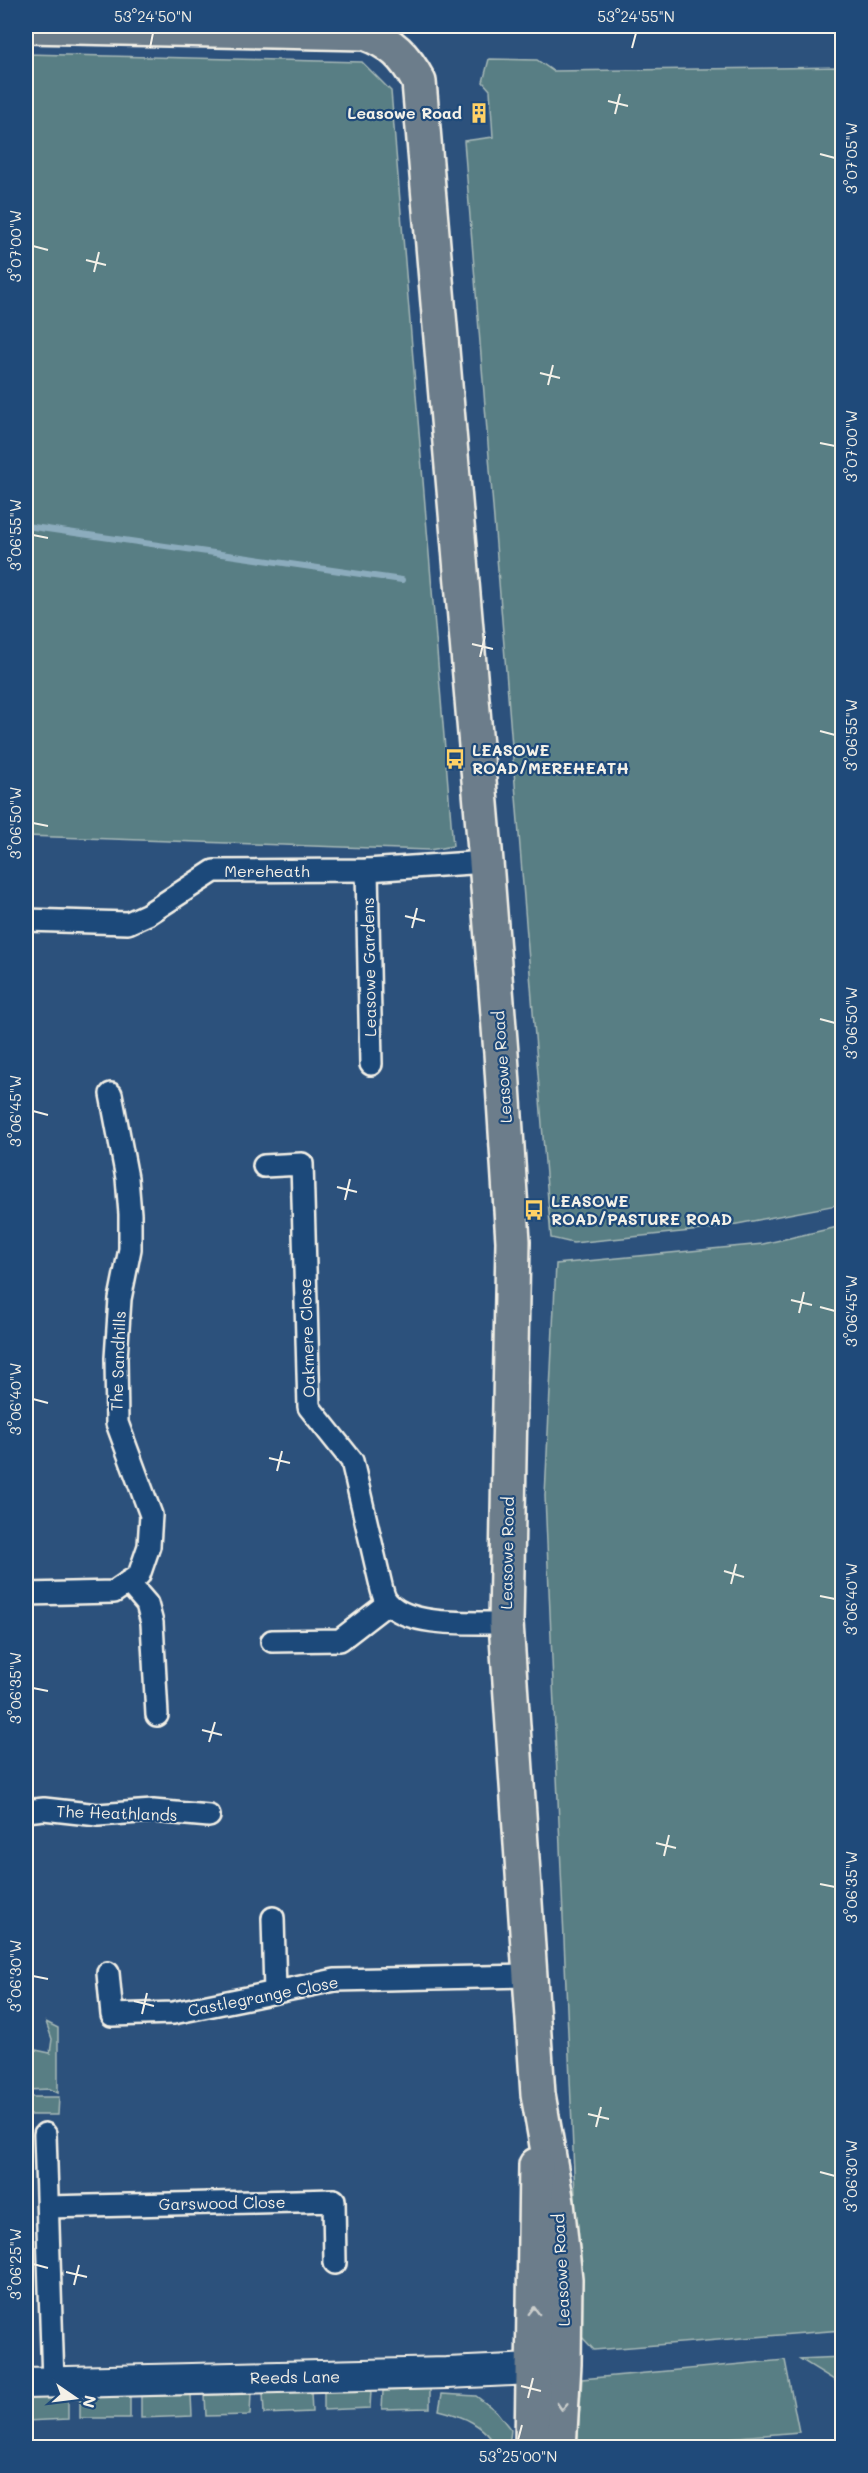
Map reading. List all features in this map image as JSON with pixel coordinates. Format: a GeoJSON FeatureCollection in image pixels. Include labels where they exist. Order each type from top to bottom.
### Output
{"type":"FeatureCollection","features":[{"type":"Feature","properties":{"kind":"main road","name":"Leasowe Road"},"geometry":{"type":"LineString","coordinates":[[26,26],[365,33],[384,40],[396,50],[409,64],[419,82],[486,862],[514,1255],[506,1623],[538,2094],[557,2203],[565,2279],[564,2364],[559,2448]]}},
{"type":"Feature","properties":{"kind":"main road","name":"Leasowe Road"},"geometry":{"type":"LineString","coordinates":[[532,2448],[538,2094]]}},
{"type":"Feature","properties":{"kind":"street","name":"Mereheath"},"geometry":{"type":"LineString","coordinates":[[26,920],[128,923],[148,914],[214,871],[367,870],[486,862]]}},
{"type":"Feature","properties":{"kind":"street","name":"Leasowe Gardens"},"geometry":{"type":"LineString","coordinates":[[367,870],[371,1064]]}},
{"type":"Feature","properties":{"kind":"street","name":"The Sandhills"},"geometry":{"type":"LineString","coordinates":[[111,1094],[127,1178],[130,1214],[130,1249],[120,1299],[116,1358],[117,1423],[151,1515],[150,1546],[139,1575],[128,1582]]}},
{"type":"Feature","properties":{"kind":"street","name":"Oakmere Close"},"geometry":{"type":"LineString","coordinates":[[264,1166],[302,1164],[309,1407],[352,1461],[382,1590],[388,1603]]}},
{"type":"Feature","properties":{"kind":"street"},"geometry":{"type":"LineString","coordinates":[[26,1594],[114,1592],[128,1582],[147,1604],[152,1623],[157,1715]]}},
{"type":"Feature","properties":{"kind":"street"},"geometry":{"type":"LineString","coordinates":[[272,1641],[340,1640],[388,1603],[409,1615],[429,1622],[506,1623]]}},
{"type":"Feature","properties":{"kind":"street","name":"The Heathlands"},"geometry":{"type":"LineString","coordinates":[[26,1811],[44,1809],[98,1815],[153,1811],[209,1816]]}},
{"type":"Feature","properties":{"kind":"street"},"geometry":{"type":"LineString","coordinates":[[273,1918],[275,1992]]}},
{"type":"Feature","properties":{"kind":"street","name":"Castlegrange Close"},"geometry":{"type":"LineString","coordinates":[[108,1973],[112,2015],[173,2013],[335,1980],[529,1976]]}},
{"type":"Feature","properties":{"kind":"street"},"geometry":{"type":"LineString","coordinates":[[39,2383],[48,2207],[45,2134]]}},
{"type":"Feature","properties":{"kind":"street","name":"Garswood Close"},"geometry":{"type":"LineString","coordinates":[[48,2207],[334,2200],[335,2263]]}},
{"type":"Feature","properties":{"kind":"street","name":"Reeds Lane"},"geometry":{"type":"LineString","coordinates":[[39,2383],[447,2373],[532,2369],[564,2364]]}},
{"type":"Feature","properties":{"kind":"green space"},"geometry":{"type":"Polygon","coordinates":[[[26,54],[362,62],[391,91],[453,846],[429,850],[26,836],[26,54]]]}},
{"type":"Feature","properties":{"kind":"green space"},"geometry":{"type":"Polygon","coordinates":[[[489,59],[537,60],[553,71],[842,67],[842,1204],[711,1229],[573,1243],[551,1238],[464,141],[493,137],[490,90],[483,82],[489,59]]]}},
{"type":"Feature","properties":{"kind":"green space"},"geometry":{"type":"Polygon","coordinates":[[[842,1226],[842,2330],[594,2350],[581,2336],[545,1496],[556,1264],[763,1244],[842,1226]]]}},
{"type":"Feature","properties":{"kind":"green space"},"geometry":{"type":"Polygon","coordinates":[[[46,2022],[58,2028],[58,2093],[50,2089],[26,2090],[26,2054],[36,2050],[50,2053],[52,2039],[46,2022]]]}},
{"type":"Feature","properties":{"kind":"green space"},"geometry":{"type":"Polygon","coordinates":[[[26,2097],[59,2097],[58,2115],[26,2115],[26,2097]]]}},
{"type":"Feature","properties":{"kind":"green space"},"geometry":{"type":"Polygon","coordinates":[[[842,2357],[842,2385],[800,2359],[842,2357]]]}},
{"type":"Feature","properties":{"kind":"green space"},"geometry":{"type":"Polygon","coordinates":[[[785,2360],[799,2432],[727,2438],[720,2447],[577,2447],[582,2379],[785,2360]]]}},
{"type":"Feature","properties":{"kind":"green space"},"geometry":{"type":"Polygon","coordinates":[[[430,2389],[430,2408],[382,2409],[383,2391],[430,2389]]]}},
{"type":"Feature","properties":{"kind":"green space"},"geometry":{"type":"Polygon","coordinates":[[[371,2390],[370,2408],[324,2410],[324,2391],[371,2390]]]}},
{"type":"Feature","properties":{"kind":"green space"},"geometry":{"type":"Polygon","coordinates":[[[311,2392],[312,2412],[264,2414],[263,2393],[311,2392]]]}},
{"type":"Feature","properties":{"kind":"green space"},"geometry":{"type":"Polygon","coordinates":[[[251,2393],[250,2415],[206,2416],[205,2395],[251,2393]]]}},
{"type":"Feature","properties":{"kind":"green space"},"geometry":{"type":"Polygon","coordinates":[[[442,2394],[476,2396],[496,2411],[511,2430],[509,2447],[497,2447],[480,2427],[457,2415],[439,2410],[442,2394]]]}},
{"type":"Feature","properties":{"kind":"green space"},"geometry":{"type":"Polygon","coordinates":[[[191,2395],[192,2416],[141,2418],[141,2396],[191,2395]]]}},
{"type":"Feature","properties":{"kind":"green space"},"geometry":{"type":"Polygon","coordinates":[[[80,2396],[130,2396],[130,2418],[80,2418],[80,2396]]]}},
{"type":"Feature","properties":{"kind":"green space"},"geometry":{"type":"Polygon","coordinates":[[[26,2398],[68,2398],[68,2419],[26,2421],[26,2398]]]}},
{"type":"Feature","properties":{"kind":"waterway"},"geometry":{"type":"LineString","coordinates":[[26,526],[402,580]]}},
{"type":"Feature","properties":{"kind":"place","name":"Leasowe Road"},"geometry":{"type":"Point","coordinates":[479,113]}},
{"type":"Feature","properties":{"kind":"place","name":"LEASOWE ROAD/MEREHEATH"},"geometry":{"type":"Point","coordinates":[455,759]}},
{"type":"Feature","properties":{"kind":"place","name":"LEASOWE ROAD/PASTURE ROAD"},"geometry":{"type":"Point","coordinates":[534,1210]}}]}
